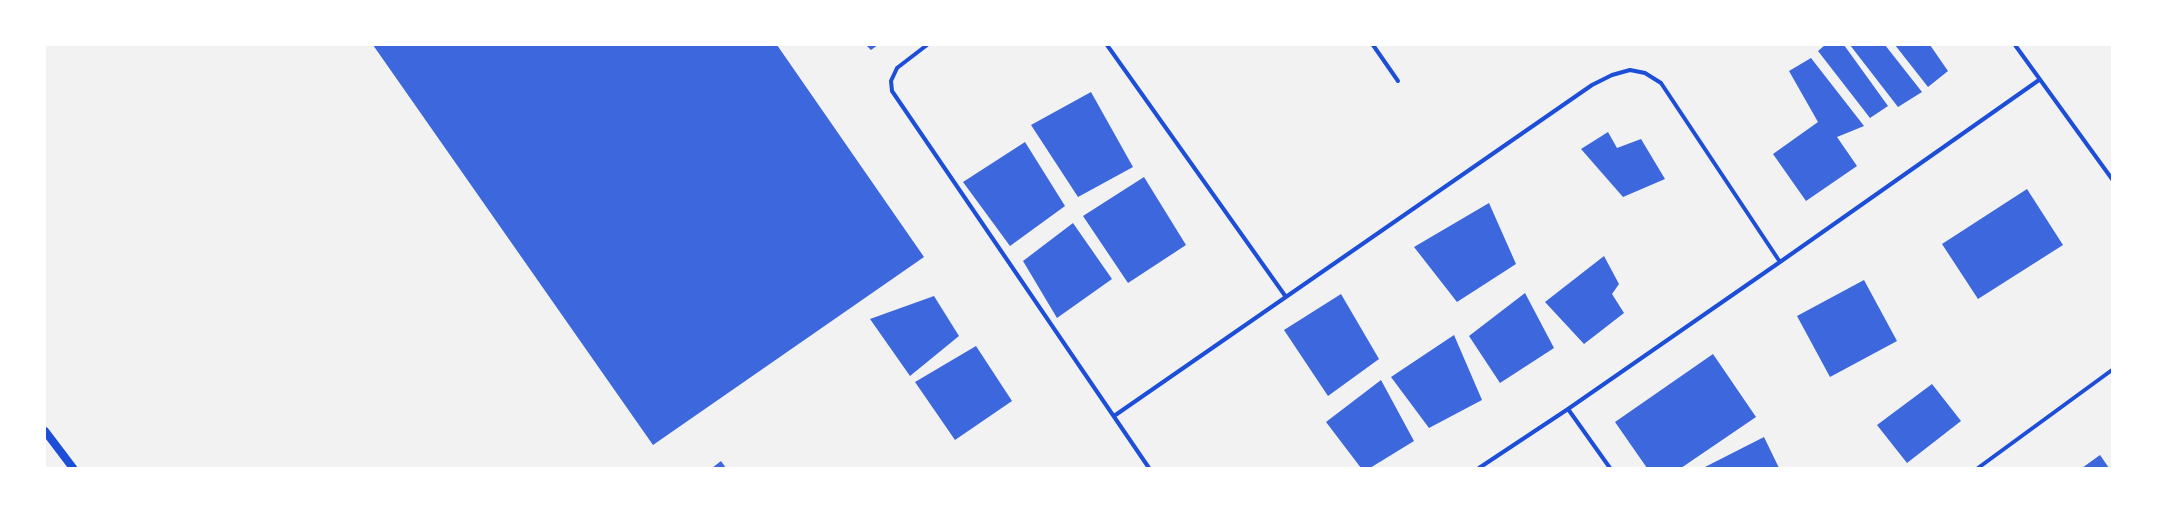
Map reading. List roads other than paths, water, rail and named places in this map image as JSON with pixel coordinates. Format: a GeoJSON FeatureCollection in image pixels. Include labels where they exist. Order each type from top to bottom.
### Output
{"type":"FeatureCollection","features":[{"type":"Feature","properties":{"kind":"main road"},"geometry":{"type":"LineString","coordinates":[[45,431],[73,468]]}},
{"type":"Feature","properties":{"kind":"street"},"geometry":{"type":"LineString","coordinates":[[927,45],[897,68],[892,81],[892,91],[1149,468]]}},
{"type":"Feature","properties":{"kind":"street"},"geometry":{"type":"LineString","coordinates":[[1107,45],[1286,296]]}},
{"type":"Feature","properties":{"kind":"street"},"geometry":{"type":"LineString","coordinates":[[1374,45],[1398,81]]}},
{"type":"Feature","properties":{"kind":"street"},"geometry":{"type":"LineString","coordinates":[[2014,45],[2112,179]]}},
{"type":"Feature","properties":{"kind":"street"},"geometry":{"type":"LineString","coordinates":[[1114,416],[1592,85],[1612,75],[1630,70],[1645,73],[1661,83],[1780,262]]}},
{"type":"Feature","properties":{"kind":"street"},"geometry":{"type":"LineString","coordinates":[[1479,468],[1568,409],[2039,80]]}},
{"type":"Feature","properties":{"kind":"street"},"geometry":{"type":"LineString","coordinates":[[1978,468],[2112,370]]}},
{"type":"Feature","properties":{"kind":"street"},"geometry":{"type":"LineString","coordinates":[[1568,409],[1610,468]]}}]}
